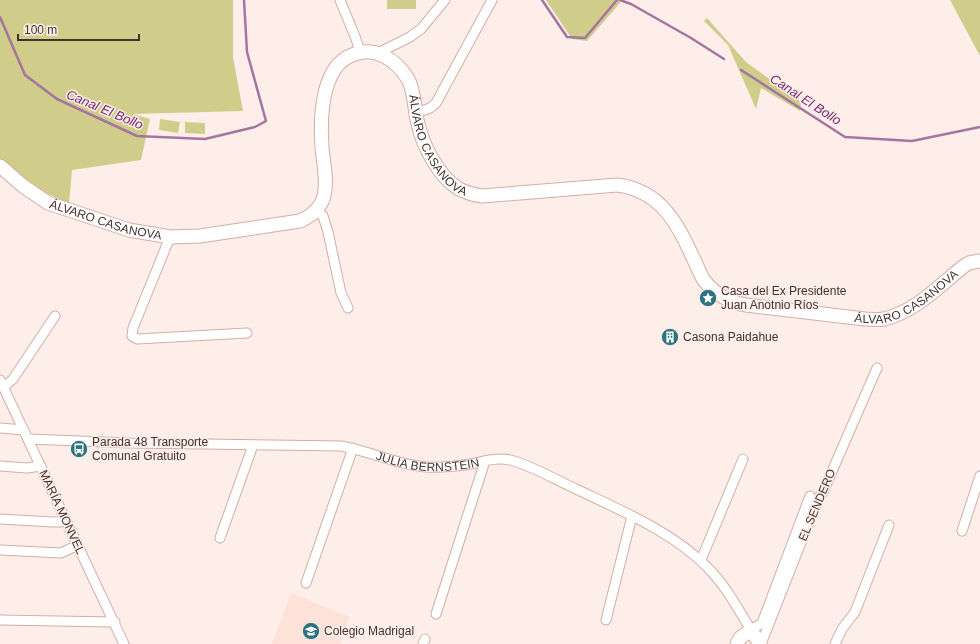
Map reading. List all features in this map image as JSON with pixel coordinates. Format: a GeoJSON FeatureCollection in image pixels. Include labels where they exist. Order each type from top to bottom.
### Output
{"type":"FeatureCollection","features":[{"type":"Feature","properties":{"kind":"street"},"geometry":{"type":"LineString","coordinates":[[340,0],[360,52]]}},
{"type":"Feature","properties":{"kind":"street"},"geometry":{"type":"LineString","coordinates":[[378,53],[410,37],[421,29],[445,0]]}},
{"type":"Feature","properties":{"kind":"street"},"geometry":{"type":"LineString","coordinates":[[416,113],[430,108],[436,103],[492,0]]}},
{"type":"Feature","properties":{"kind":"street","name":"ÁLVARO CASANOVA"},"geometry":{"type":"LineString","coordinates":[[0,166],[23,186],[48,202],[129,230],[170,236],[207,235],[294,222],[305,218],[316,211],[322,201],[325,189],[322,122],[329,77],[341,61],[353,54],[360,52],[372,52],[378,53],[394,62],[408,79],[412,90],[420,133],[434,162],[453,184],[474,195],[490,196],[617,186],[632,188],[646,193],[659,202],[669,213],[703,279],[709,287],[721,297],[740,304],[865,319],[884,319],[911,308],[964,266],[969,263],[980,261]]}},
{"type":"Feature","properties":{"kind":"street"},"geometry":{"type":"LineString","coordinates":[[316,211],[323,216],[328,232],[341,293],[348,308]]}},
{"type":"Feature","properties":{"kind":"street"},"geometry":{"type":"LineString","coordinates":[[170,236],[133,328],[132,336],[137,339],[247,333]]}},
{"type":"Feature","properties":{"kind":"street"},"geometry":{"type":"LineString","coordinates":[[2,383],[13,379],[55,316]]}},
{"type":"Feature","properties":{"kind":"street","name":"EL SENDERO"},"geometry":{"type":"LineString","coordinates":[[760,644],[819,497],[823,492],[877,368]]}},
{"type":"Feature","properties":{"kind":"street","name":"MARÍA MONVEL"},"geometry":{"type":"LineString","coordinates":[[2,383],[124,644]]}},
{"type":"Feature","properties":{"kind":"street","name":"JULIA BERNSTEIN"},"geometry":{"type":"LineString","coordinates":[[0,428],[26,434],[130,443],[341,446],[418,466],[455,466],[498,459],[518,462],[632,516],[679,543],[701,560],[725,587],[760,644]]}},
{"type":"Feature","properties":{"kind":"street"},"geometry":{"type":"LineString","coordinates":[[220,538],[254,445]]}},
{"type":"Feature","properties":{"kind":"street"},"geometry":{"type":"LineString","coordinates":[[306,583],[353,448]]}},
{"type":"Feature","properties":{"kind":"street"},"geometry":{"type":"LineString","coordinates":[[701,560],[743,459]]}},
{"type":"Feature","properties":{"kind":"street"},"geometry":{"type":"LineString","coordinates":[[436,614],[485,461]]}},
{"type":"Feature","properties":{"kind":"street"},"geometry":{"type":"LineString","coordinates":[[0,466],[27,468],[40,466]]}},
{"type":"Feature","properties":{"kind":"street"},"geometry":{"type":"LineString","coordinates":[[962,531],[980,476]]}},
{"type":"Feature","properties":{"kind":"street"},"geometry":{"type":"LineString","coordinates":[[737,644],[740,638],[762,623],[810,496]]}},
{"type":"Feature","properties":{"kind":"street"},"geometry":{"type":"LineString","coordinates":[[606,620],[632,516]]}},
{"type":"Feature","properties":{"kind":"street"},"geometry":{"type":"LineString","coordinates":[[0,519],[53,522],[66,520]]}},
{"type":"Feature","properties":{"kind":"street"},"geometry":{"type":"LineString","coordinates":[[835,644],[842,629],[855,612],[889,525]]}},
{"type":"Feature","properties":{"kind":"street"},"geometry":{"type":"LineString","coordinates":[[0,550],[61,553],[78,545]]}},
{"type":"Feature","properties":{"kind":"street"},"geometry":{"type":"LineString","coordinates":[[0,620],[115,622]]}},
{"type":"Feature","properties":{"kind":"shaded area"},"geometry":{"type":"Polygon","coordinates":[[[0,0],[233,0],[233,57],[243,111],[133,114],[150,119],[141,160],[72,170],[69,204],[26,183],[0,161],[0,0]]]}},
{"type":"Feature","properties":{"kind":"shaded area"},"geometry":{"type":"Polygon","coordinates":[[[387,0],[416,0],[416,9],[387,9],[387,0]]]}},
{"type":"Feature","properties":{"kind":"shaded area"},"geometry":{"type":"Polygon","coordinates":[[[546,0],[620,0],[620,3],[587,41],[572,39],[546,0]]]}},
{"type":"Feature","properties":{"kind":"shaded area"},"geometry":{"type":"Polygon","coordinates":[[[950,0],[980,0],[980,56],[950,0]]]}},
{"type":"Feature","properties":{"kind":"shaded area"},"geometry":{"type":"Polygon","coordinates":[[[707,18],[746,62],[801,102],[800,111],[761,88],[756,109],[728,45],[704,21],[707,18]]]}},
{"type":"Feature","properties":{"kind":"shaded area"},"geometry":{"type":"Polygon","coordinates":[[[160,119],[180,122],[178,133],[159,130],[160,119]]]}},
{"type":"Feature","properties":{"kind":"shaded area"},"geometry":{"type":"Polygon","coordinates":[[[185,122],[205,123],[205,134],[185,133],[185,122]]]}},
{"type":"Feature","properties":{"kind":"shaded area","name":"Colegio Madrigal"},"geometry":{"type":"Polygon","coordinates":[[[291,593],[349,617],[340,644],[272,644],[291,593]]]}},
{"type":"Feature","properties":{"kind":"waterway","name":"Canal El Bollo"},"geometry":{"type":"LineString","coordinates":[[0,17],[25,75],[57,99],[137,136],[205,139],[255,127],[266,121],[247,52],[244,0]]}},
{"type":"Feature","properties":{"kind":"waterway","name":"Canal El Bollo"},"geometry":{"type":"LineString","coordinates":[[542,0],[567,37],[585,38],[617,0]]}},
{"type":"Feature","properties":{"kind":"waterway","name":"Canal El Bollo"},"geometry":{"type":"LineString","coordinates":[[620,0],[631,4],[691,38],[724,59]]}},
{"type":"Feature","properties":{"kind":"waterway","name":"Canal El Bollo"},"geometry":{"type":"LineString","coordinates":[[741,70],[845,137],[912,141],[980,127]]}},
{"type":"Feature","properties":{"kind":"place","name":"Casa del Ex Presidente Juan Anotnio Ríos"},"geometry":{"type":"Point","coordinates":[708,298]}},
{"type":"Feature","properties":{"kind":"place","name":"Casona Paidahue"},"geometry":{"type":"Point","coordinates":[670,337]}},
{"type":"Feature","properties":{"kind":"place","name":"Parada 48 Transporte Comunal Gratuito"},"geometry":{"type":"Point","coordinates":[79,449]}},
{"type":"Feature","properties":{"kind":"place","name":"Colegio Madrigal"},"geometry":{"type":"Point","coordinates":[311,631]}}]}
